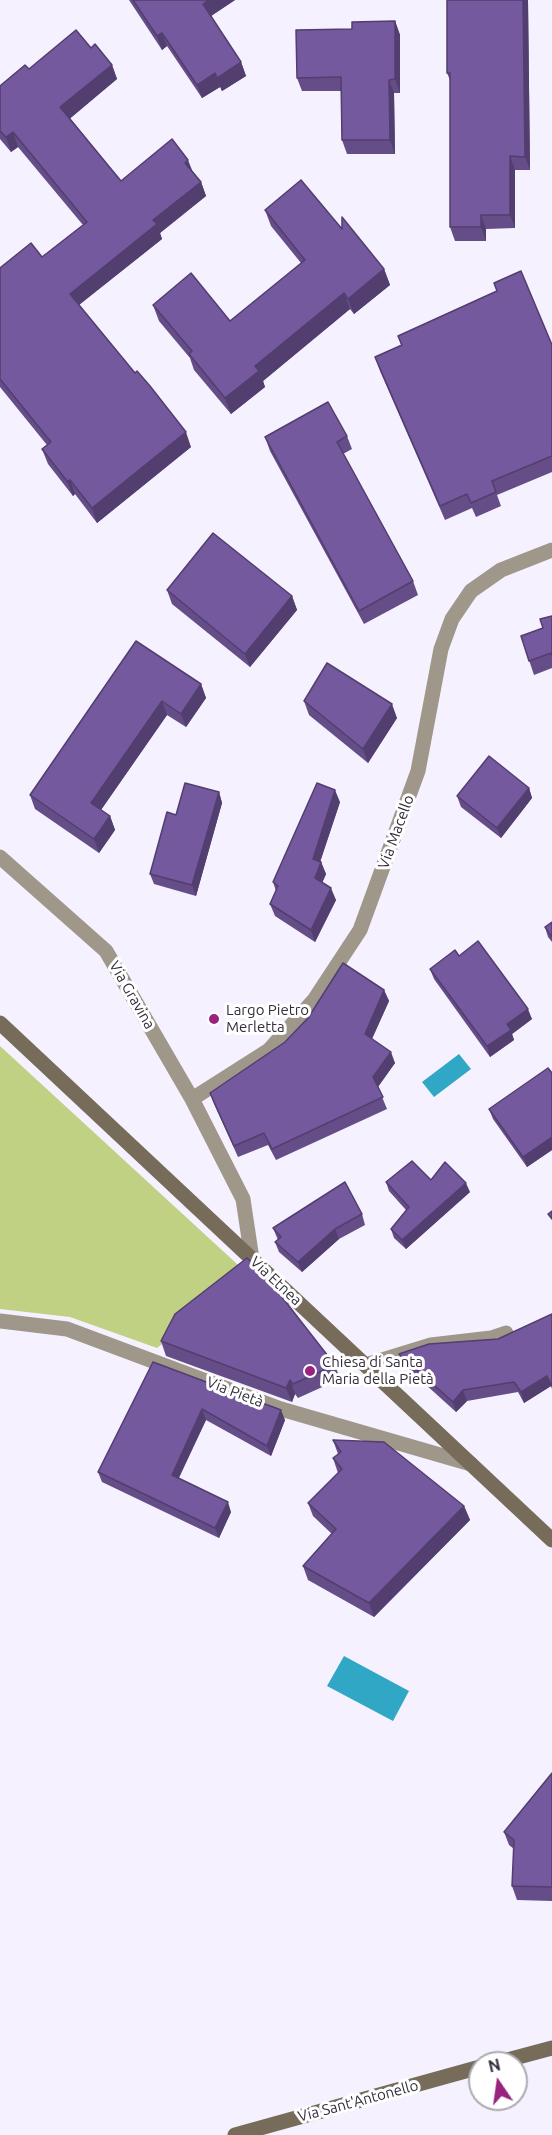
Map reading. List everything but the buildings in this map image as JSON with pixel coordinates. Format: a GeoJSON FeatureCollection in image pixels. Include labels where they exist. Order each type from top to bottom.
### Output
{"type":"FeatureCollection","features":[{"type":"Feature","properties":{"kind":"main road","name":"Via Etnea"},"geometry":{"type":"LineString","coordinates":[[0,1023],[552,1540]]}},
{"type":"Feature","properties":{"kind":"main road"},"geometry":{"type":"LineString","coordinates":[[528,2054],[552,2048]]}},
{"type":"Feature","properties":{"kind":"main road","name":"Via Sant'Antonello"},"geometry":{"type":"LineString","coordinates":[[235,2135],[468,2070]]}},
{"type":"Feature","properties":{"kind":"street","name":"Via Macello"},"geometry":{"type":"LineString","coordinates":[[192,1099],[268,1050],[276,1042],[314,1000],[360,930],[418,771],[441,649],[452,619],[471,591],[486,580],[501,570],[552,550]]}},
{"type":"Feature","properties":{"kind":"street","name":"Via Gravina"},"geometry":{"type":"LineString","coordinates":[[0,857],[106,951],[192,1099],[243,1199],[252,1258]]}},
{"type":"Feature","properties":{"kind":"street","name":"Via Pietà"},"geometry":{"type":"LineString","coordinates":[[0,1321],[67,1329],[280,1409],[471,1464]]}},
{"type":"Feature","properties":{"kind":"street"},"geometry":{"type":"LineString","coordinates":[[366,1365],[431,1345],[491,1338],[506,1333]]}},
{"type":"Feature","properties":{"kind":"green space"},"geometry":{"type":"Polygon","coordinates":[[[0,1046],[249,1275],[157,1348],[70,1317],[0,1309],[0,1046]]]}},
{"type":"Feature","properties":{"kind":"water"},"geometry":{"type":"Polygon","coordinates":[[[459,1054],[471,1069],[434,1097],[422,1082],[459,1054]]]}},
{"type":"Feature","properties":{"kind":"water"},"geometry":{"type":"Polygon","coordinates":[[[344,1656],[409,1691],[393,1721],[327,1686],[344,1656]]]}},
{"type":"Feature","properties":{"kind":"place","name":"Largo Pietro Merletta"},"geometry":{"type":"Point","coordinates":[214,1019]}},
{"type":"Feature","properties":{"kind":"place","name":"Chiesa di Santa Maria della Pietà"},"geometry":{"type":"Point","coordinates":[310,1371]}}]}
